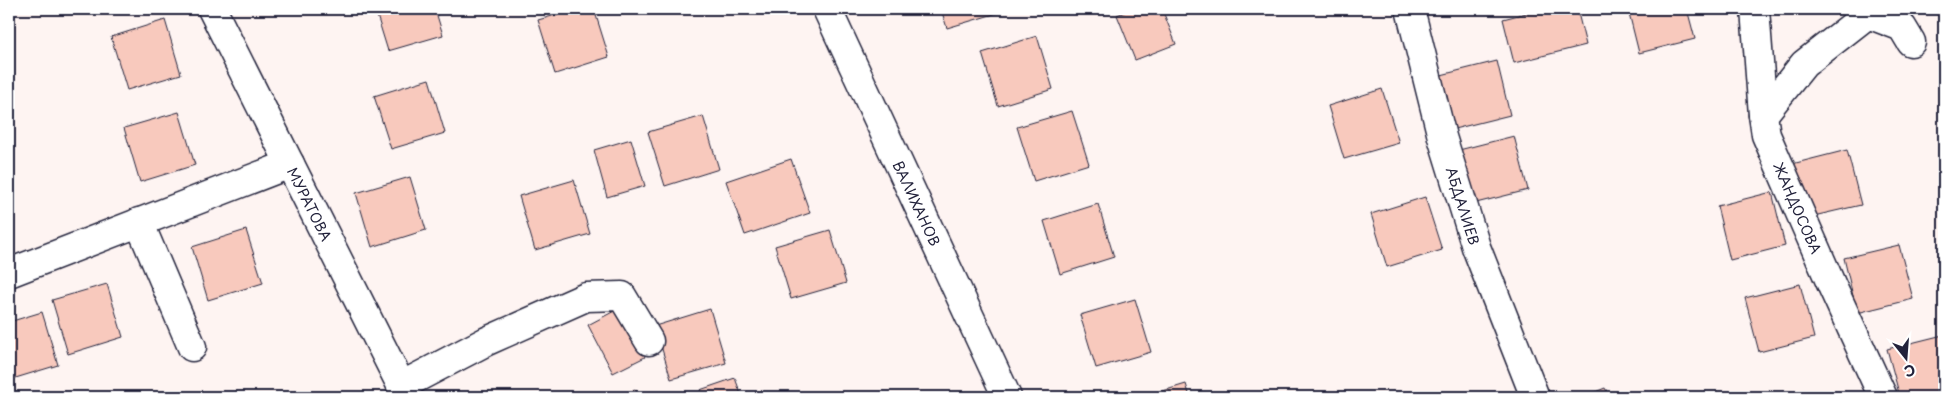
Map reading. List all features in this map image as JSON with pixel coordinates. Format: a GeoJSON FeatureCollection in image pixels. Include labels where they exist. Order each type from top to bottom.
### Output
{"type":"FeatureCollection","features":[{"type":"Feature","properties":{"kind":"street","name":"МУРАТОВА"},"geometry":{"type":"LineString","coordinates":[[212,9],[404,392]]}},
{"type":"Feature","properties":{"kind":"street","name":"ВАЛИХАНОВ"},"geometry":{"type":"LineString","coordinates":[[827,9],[1007,397]]}},
{"type":"Feature","properties":{"kind":"street","name":"АБДАЛИЕВ"},"geometry":{"type":"LineString","coordinates":[[1410,9],[1442,137],[1476,247],[1534,397]]}},
{"type":"Feature","properties":{"kind":"street","name":"ЖАНДОСОВА"},"geometry":{"type":"LineString","coordinates":[[1755,9],[1766,134],[1832,286],[1884,397]]}},
{"type":"Feature","properties":{"kind":"street"},"geometry":{"type":"LineString","coordinates":[[1763,115],[1804,64],[1868,14],[1902,27],[1911,42]]}},
{"type":"Feature","properties":{"kind":"street"},"geometry":{"type":"LineString","coordinates":[[9,273],[290,164]]}},
{"type":"Feature","properties":{"kind":"street"},"geometry":{"type":"LineString","coordinates":[[139,222],[192,347]]}},
{"type":"Feature","properties":{"kind":"street"},"geometry":{"type":"LineString","coordinates":[[404,392],[488,341],[586,297],[622,296],[649,341]]}},
{"type":"Feature","properties":{"kind":"building"},"geometry":{"type":"Polygon","coordinates":[[[375,9],[435,9],[443,35],[388,51],[375,9]]]}},
{"type":"Feature","properties":{"kind":"building"},"geometry":{"type":"Polygon","coordinates":[[[577,9],[594,9],[609,57],[555,74],[538,20],[577,9]]]}},
{"type":"Feature","properties":{"kind":"building"},"geometry":{"type":"Polygon","coordinates":[[[941,9],[1000,9],[1001,12],[947,28],[941,9]]]}},
{"type":"Feature","properties":{"kind":"building"},"geometry":{"type":"Polygon","coordinates":[[[1132,9],[1162,9],[1176,44],[1135,60],[1117,15],[1132,9]]]}},
{"type":"Feature","properties":{"kind":"building"},"geometry":{"type":"Polygon","coordinates":[[[1542,9],[1577,9],[1586,45],[1514,63],[1503,19],[1542,9]]]}},
{"type":"Feature","properties":{"kind":"building"},"geometry":{"type":"Polygon","coordinates":[[[1628,9],[1687,9],[1695,39],[1639,53],[1628,9]]]}},
{"type":"Feature","properties":{"kind":"building"},"geometry":{"type":"Polygon","coordinates":[[[165,20],[181,74],[127,90],[111,37],[165,20]]]}},
{"type":"Feature","properties":{"kind":"building"},"geometry":{"type":"Polygon","coordinates":[[[1037,36],[1053,89],[998,106],[982,53],[1037,36]]]}},
{"type":"Feature","properties":{"kind":"building"},"geometry":{"type":"Polygon","coordinates":[[[1497,61],[1510,115],[1454,129],[1441,75],[1497,61]]]}},
{"type":"Feature","properties":{"kind":"building"},"geometry":{"type":"Polygon","coordinates":[[[429,79],[445,133],[391,149],[374,96],[429,79]]]}},
{"type":"Feature","properties":{"kind":"building"},"geometry":{"type":"Polygon","coordinates":[[[1382,89],[1399,143],[1344,159],[1328,106],[1382,89]]]}},
{"type":"Feature","properties":{"kind":"building"},"geometry":{"type":"Polygon","coordinates":[[[1072,111],[1089,164],[1034,181],[1017,127],[1072,111]]]}},
{"type":"Feature","properties":{"kind":"building"},"geometry":{"type":"Polygon","coordinates":[[[179,112],[195,165],[140,182],[124,128],[179,112]]]}},
{"type":"Feature","properties":{"kind":"building"},"geometry":{"type":"Polygon","coordinates":[[[703,116],[719,169],[665,186],[648,132],[703,116]]]}},
{"type":"Feature","properties":{"kind":"building"},"geometry":{"type":"Polygon","coordinates":[[[1514,136],[1528,190],[1472,204],[1459,150],[1514,136]]]}},
{"type":"Feature","properties":{"kind":"building"},"geometry":{"type":"Polygon","coordinates":[[[631,139],[645,186],[607,197],[594,150],[631,139]]]}},
{"type":"Feature","properties":{"kind":"building"},"geometry":{"type":"Polygon","coordinates":[[[1847,150],[1861,205],[1805,218],[1792,164],[1847,150]]]}},
{"type":"Feature","properties":{"kind":"building"},"geometry":{"type":"Polygon","coordinates":[[[791,159],[810,213],[745,235],[726,181],[791,159]]]}},
{"type":"Feature","properties":{"kind":"building"},"geometry":{"type":"Polygon","coordinates":[[[410,177],[426,230],[372,247],[356,193],[410,177]]]}},
{"type":"Feature","properties":{"kind":"building"},"geometry":{"type":"Polygon","coordinates":[[[574,180],[590,234],[535,250],[519,196],[574,180]]]}},
{"type":"Feature","properties":{"kind":"building"},"geometry":{"type":"Polygon","coordinates":[[[1772,192],[1785,246],[1730,260],[1717,206],[1772,192]]]}},
{"type":"Feature","properties":{"kind":"building"},"geometry":{"type":"Polygon","coordinates":[[[1425,197],[1442,250],[1387,267],[1371,214],[1425,197]]]}},
{"type":"Feature","properties":{"kind":"building"},"geometry":{"type":"Polygon","coordinates":[[[1098,204],[1114,257],[1060,274],[1044,221],[1098,204]]]}},
{"type":"Feature","properties":{"kind":"building"},"geometry":{"type":"Polygon","coordinates":[[[246,230],[263,283],[208,300],[192,247],[246,230]]]}},
{"type":"Feature","properties":{"kind":"building"},"geometry":{"type":"Polygon","coordinates":[[[830,230],[846,283],[791,299],[775,246],[830,230]]]}},
{"type":"Feature","properties":{"kind":"building"},"geometry":{"type":"Polygon","coordinates":[[[1899,245],[1913,299],[1857,313],[1844,258],[1899,245]]]}},
{"type":"Feature","properties":{"kind":"building"},"geometry":{"type":"Polygon","coordinates":[[[107,284],[123,337],[68,354],[52,300],[107,284]]]}},
{"type":"Feature","properties":{"kind":"building"},"geometry":{"type":"Polygon","coordinates":[[[1800,284],[1814,338],[1759,352],[1745,298],[1800,284]]]}},
{"type":"Feature","properties":{"kind":"building"},"geometry":{"type":"Polygon","coordinates":[[[1135,299],[1151,352],[1096,368],[1080,315],[1135,299]]]}},
{"type":"Feature","properties":{"kind":"building"},"geometry":{"type":"Polygon","coordinates":[[[620,308],[645,357],[613,373],[588,325],[620,308]]]}},
{"type":"Feature","properties":{"kind":"building"},"geometry":{"type":"Polygon","coordinates":[[[710,309],[726,363],[671,379],[655,326],[710,309]]]}},
{"type":"Feature","properties":{"kind":"building"},"geometry":{"type":"Polygon","coordinates":[[[42,312],[58,365],[9,380],[9,322],[42,312]]]}},
{"type":"Feature","properties":{"kind":"building"},"geometry":{"type":"Polygon","coordinates":[[[1943,335],[1944,392],[1924,397],[1900,397],[1887,349],[1943,335]]]}},
{"type":"Feature","properties":{"kind":"building"},"geometry":{"type":"Polygon","coordinates":[[[735,378],[742,397],[702,397],[700,390],[735,378]]]}},
{"type":"Feature","properties":{"kind":"building"},"geometry":{"type":"Polygon","coordinates":[[[1186,384],[1190,397],[1143,397],[1186,384]]]}},
{"type":"Feature","properties":{"kind":"building"},"geometry":{"type":"Polygon","coordinates":[[[1605,388],[1610,397],[1583,397],[1605,388]]]}},
{"type":"Feature","properties":{"kind":"building"},"geometry":{"type":"Polygon","coordinates":[[[635,389],[640,397],[622,397],[635,389]]]}}]}
